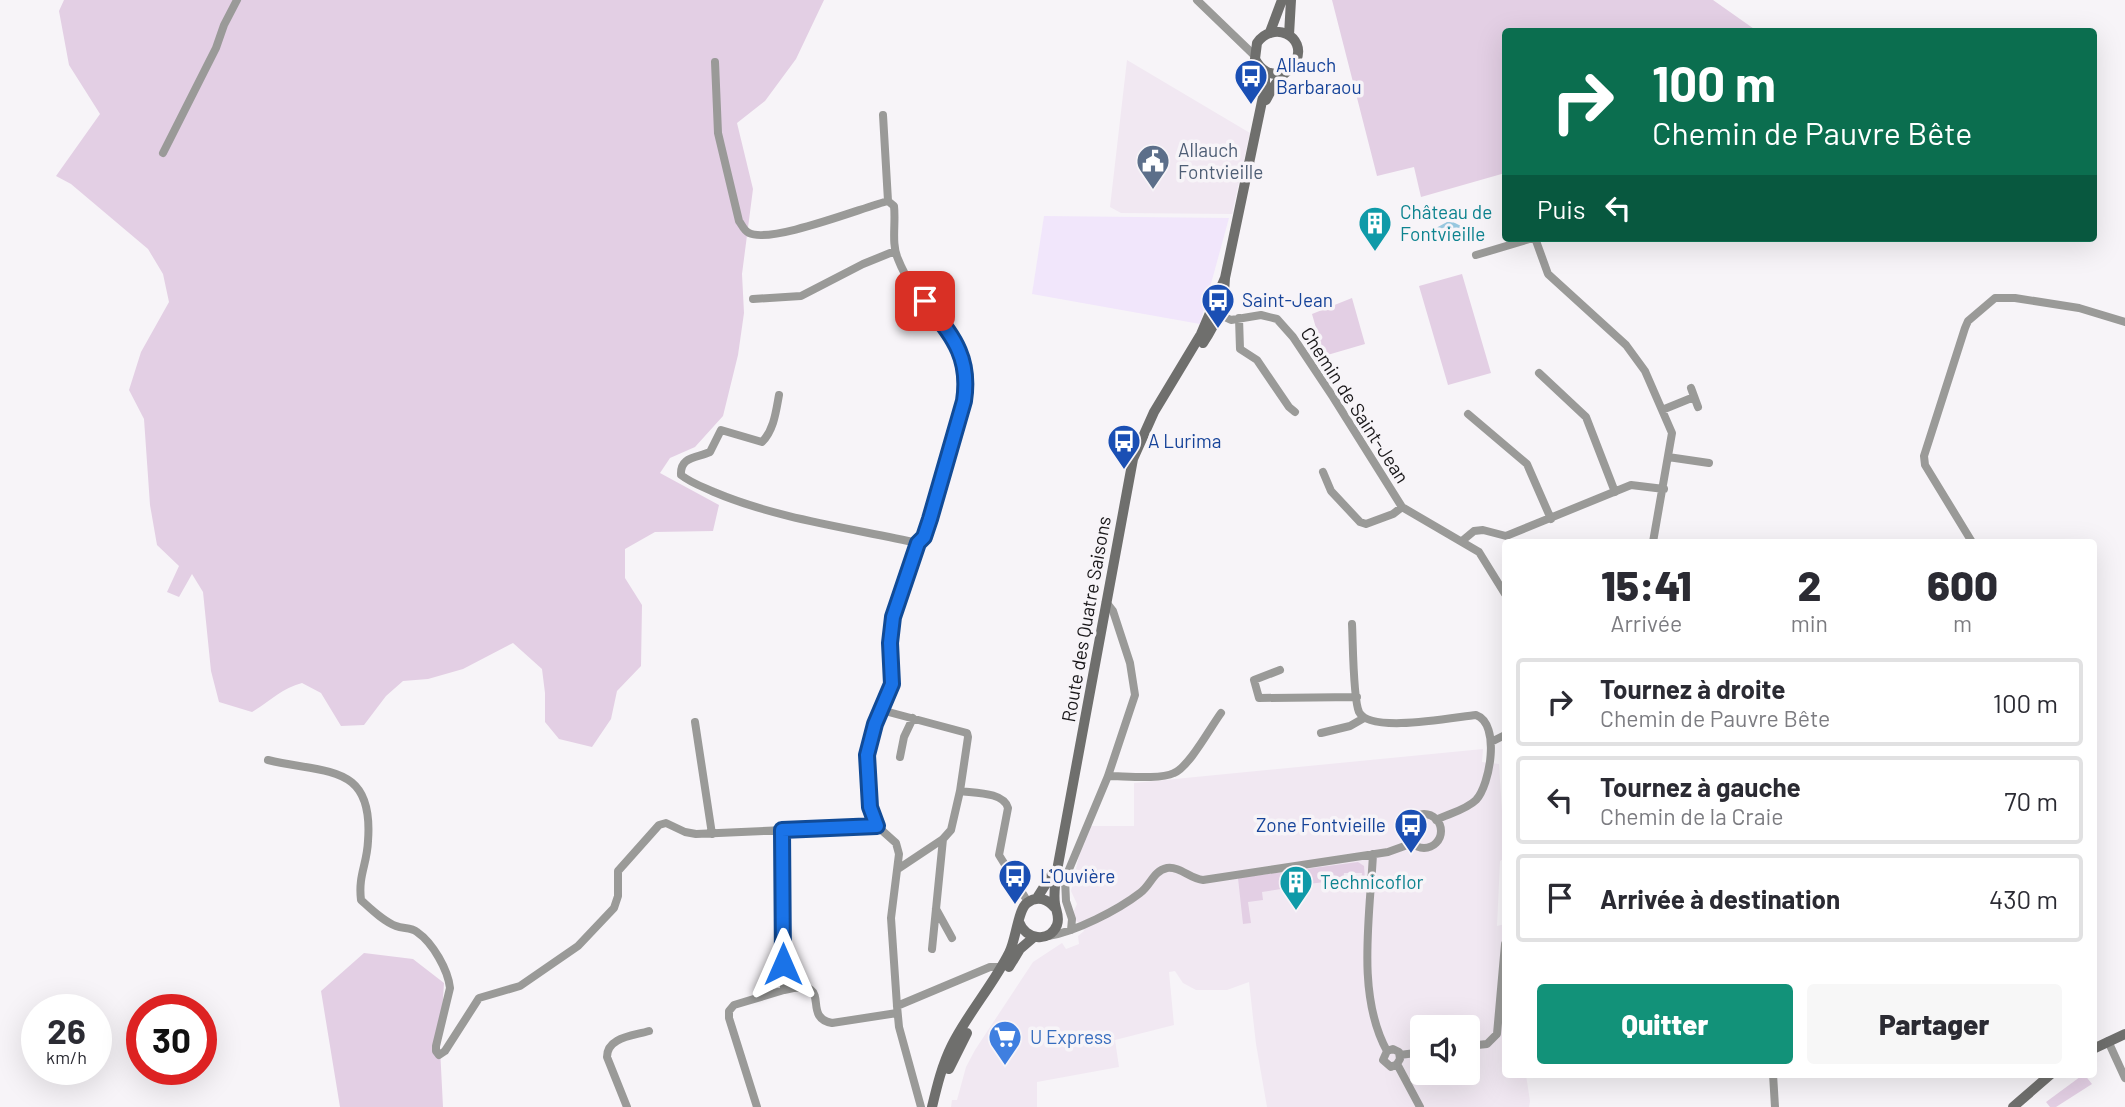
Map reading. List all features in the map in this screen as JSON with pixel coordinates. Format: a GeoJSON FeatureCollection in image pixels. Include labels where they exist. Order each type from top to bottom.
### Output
{"type":"FeatureCollection","features":[{"type":"Feature","properties":{"kind":"main road"},"geometry":{"type":"LineString","coordinates":[[1282,0],[1265,35],[1255,48],[1254,55],[1265,72],[1283,74]]}},
{"type":"Feature","properties":{"kind":"main road","name":"Route des Quatre Saisons"},"geometry":{"type":"LineString","coordinates":[[1261,110],[1283,74],[1290,70],[1297,58],[1297,45],[1289,35],[1291,0]]}},
{"type":"Feature","properties":{"kind":"main road"},"geometry":{"type":"LineString","coordinates":[[1265,35],[1283,32],[1289,35]]}},
{"type":"Feature","properties":{"kind":"main road","name":"Route des Quatre Saisons"},"geometry":{"type":"LineString","coordinates":[[1058,920],[1054,891],[1058,865],[1133,459],[1154,412],[1217,310],[1261,110],[1265,72]]}},
{"type":"Feature","properties":{"kind":"main road","name":"Route des Quatre Saisons"},"geometry":{"type":"LineString","coordinates":[[1000,969],[1013,945],[1020,911],[1032,900],[1058,865]]}},
{"type":"Feature","properties":{"kind":"main road"},"geometry":{"type":"LineString","coordinates":[[1032,900],[1047,901],[1055,908]]}},
{"type":"Feature","properties":{"kind":"main road"},"geometry":{"type":"LineString","coordinates":[[1019,922],[1025,932],[1034,937],[1047,936],[1058,920]]}},
{"type":"Feature","properties":{"kind":"main road"},"geometry":{"type":"LineString","coordinates":[[935,1106],[965,1037],[1020,949],[1034,937]]}},
{"type":"Feature","properties":{"kind":"main road"},"geometry":{"type":"LineString","coordinates":[[935,1106],[942,1068],[951,1047],[1000,969]]}},
{"type":"Feature","properties":{"kind":"main road"},"geometry":{"type":"LineString","coordinates":[[2097,1047],[2125,1034]]}},
{"type":"Feature","properties":{"kind":"main road"},"geometry":{"type":"LineString","coordinates":[[2013,1107],[2046,1078]]}},
{"type":"Feature","properties":{"kind":"street"},"geometry":{"type":"LineString","coordinates":[[163,153],[237,0]]}},
{"type":"Feature","properties":{"kind":"street"},"geometry":{"type":"LineString","coordinates":[[1197,0],[1254,55]]}},
{"type":"Feature","properties":{"kind":"street"},"geometry":{"type":"LineString","coordinates":[[1240,40],[1265,35]]}},
{"type":"Feature","properties":{"kind":"street"},"geometry":{"type":"LineString","coordinates":[[715,62],[718,133],[739,220],[746,232],[753,235],[789,232],[888,201]]}},
{"type":"Feature","properties":{"kind":"street"},"geometry":{"type":"LineString","coordinates":[[883,116],[888,201]]}},
{"type":"Feature","properties":{"kind":"street"},"geometry":{"type":"LineString","coordinates":[[888,201],[894,205],[895,250],[910,282],[954,339],[961,353],[967,384],[930,519],[924,537],[918,543],[893,617],[890,643],[892,684],[870,738],[867,755],[870,807],[877,826],[896,843],[899,854],[891,918],[897,1009],[920,1103],[935,1106]]}},
{"type":"Feature","properties":{"kind":"street"},"geometry":{"type":"LineString","coordinates":[[1476,255],[1520,242]]}},
{"type":"Feature","properties":{"kind":"street"},"geometry":{"type":"LineString","coordinates":[[1536,242],[1548,274],[1626,345],[1645,371],[1672,433],[1654,539]]}},
{"type":"Feature","properties":{"kind":"street"},"geometry":{"type":"LineString","coordinates":[[752,299],[801,296],[895,250]]}},
{"type":"Feature","properties":{"kind":"street"},"geometry":{"type":"LineString","coordinates":[[1970,539],[1926,465],[1924,456],[1968,321],[1995,298],[2002,297],[2079,308],[2125,322]]}},
{"type":"Feature","properties":{"kind":"street","name":"Chemin de Saint-Jean"},"geometry":{"type":"LineString","coordinates":[[1217,310],[1231,320],[1261,315],[1277,319],[1282,324],[1333,397],[1402,506]]}},
{"type":"Feature","properties":{"kind":"street"},"geometry":{"type":"LineString","coordinates":[[1239,318],[1240,349],[1257,360],[1295,412]]}},
{"type":"Feature","properties":{"kind":"street"},"geometry":{"type":"LineString","coordinates":[[1539,373],[1586,417],[1615,492]]}},
{"type":"Feature","properties":{"kind":"street"},"geometry":{"type":"LineString","coordinates":[[1662,411],[1693,393],[1698,407]]}},
{"type":"Feature","properties":{"kind":"street"},"geometry":{"type":"LineString","coordinates":[[779,395],[775,418],[762,442],[721,430],[710,452],[690,457],[681,468],[681,475],[688,481],[764,510],[918,543]]}},
{"type":"Feature","properties":{"kind":"street"},"geometry":{"type":"LineString","coordinates":[[1468,414],[1527,464],[1551,519]]}},
{"type":"Feature","properties":{"kind":"street"},"geometry":{"type":"LineString","coordinates":[[1668,457],[1709,463]]}},
{"type":"Feature","properties":{"kind":"street"},"geometry":{"type":"LineString","coordinates":[[1323,472],[1331,491],[1360,522],[1366,524],[1393,514],[1402,506],[1479,552],[1502,589]]}},
{"type":"Feature","properties":{"kind":"street"},"geometry":{"type":"LineString","coordinates":[[1462,541],[1474,531],[1483,530],[1506,536],[1631,485],[1664,489]]}},
{"type":"Feature","properties":{"kind":"street"},"geometry":{"type":"LineString","coordinates":[[1071,930],[1072,919],[1066,901],[1065,879],[1108,776],[1135,695],[1130,663],[1112,611],[1105,602]]}},
{"type":"Feature","properties":{"kind":"street"},"geometry":{"type":"LineString","coordinates":[[1352,624],[1357,697],[1359,712],[1364,718],[1370,722],[1406,723],[1476,715],[1482,717],[1485,722],[1491,742],[1488,771],[1480,795],[1468,806],[1436,820],[1421,814],[1412,819],[1407,829],[1413,843],[1422,848],[1436,843],[1440,834],[1436,820]]}},
{"type":"Feature","properties":{"kind":"street"},"geometry":{"type":"LineString","coordinates":[[1280,670],[1254,680],[1259,698],[1357,697]]}},
{"type":"Feature","properties":{"kind":"street"},"geometry":{"type":"LineString","coordinates":[[881,710],[967,733],[968,737],[955,820],[951,830],[943,839],[898,869]]}},
{"type":"Feature","properties":{"kind":"street"},"geometry":{"type":"LineString","coordinates":[[1108,776],[1175,773],[1187,761],[1221,713]]}},
{"type":"Feature","properties":{"kind":"street"},"geometry":{"type":"LineString","coordinates":[[900,757],[904,737],[913,718]]}},
{"type":"Feature","properties":{"kind":"street"},"geometry":{"type":"LineString","coordinates":[[1321,733],[1350,726],[1364,718]]}},
{"type":"Feature","properties":{"kind":"street"},"geometry":{"type":"LineString","coordinates":[[695,722],[712,834]]}},
{"type":"Feature","properties":{"kind":"street"},"geometry":{"type":"LineString","coordinates":[[1491,742],[1502,736]]}},
{"type":"Feature","properties":{"kind":"street"},"geometry":{"type":"LineString","coordinates":[[268,760],[295,766],[317,767],[350,779],[362,792],[367,810],[369,839],[359,881],[361,900],[394,926],[420,933],[436,954],[450,988],[436,1046],[439,1055],[445,1051],[479,998],[520,985],[578,946],[614,908],[618,896],[618,871],[656,827],[666,823],[685,832],[712,834],[877,826]]}},
{"type":"Feature","properties":{"kind":"street"},"geometry":{"type":"LineString","coordinates":[[960,791],[1001,797],[1006,802],[1008,808],[999,855],[1032,900]]}},
{"type":"Feature","properties":{"kind":"street"},"geometry":{"type":"LineString","coordinates":[[782,830],[784,990]]}},
{"type":"Feature","properties":{"kind":"street"},"geometry":{"type":"LineString","coordinates":[[932,949],[943,839]]}},
{"type":"Feature","properties":{"kind":"street"},"geometry":{"type":"LineString","coordinates":[[1047,936],[1071,930],[1139,894],[1158,872],[1166,868],[1173,868],[1192,878],[1203,880],[1373,854],[1413,843]]}},
{"type":"Feature","properties":{"kind":"street"},"geometry":{"type":"LineString","coordinates":[[1373,854],[1368,974],[1370,1007],[1387,1051]]}},
{"type":"Feature","properties":{"kind":"street"},"geometry":{"type":"LineString","coordinates":[[936,909],[952,938]]}},
{"type":"Feature","properties":{"kind":"street"},"geometry":{"type":"LineString","coordinates":[[1058,920],[1071,930]]}},
{"type":"Feature","properties":{"kind":"street"},"geometry":{"type":"LineString","coordinates":[[757,1107],[729,1018],[729,1011],[734,1005],[803,985],[815,994],[818,1016],[832,1023],[897,1009],[990,967],[1000,969]]}},
{"type":"Feature","properties":{"kind":"street"},"geometry":{"type":"LineString","coordinates":[[1480,1045],[1487,1044],[1497,1034],[1502,978]]}},
{"type":"Feature","properties":{"kind":"street"},"geometry":{"type":"LineString","coordinates":[[627,1107],[607,1057],[607,1049],[614,1041],[649,1031]]}},
{"type":"Feature","properties":{"kind":"street"},"geometry":{"type":"LineString","coordinates":[[2108,1041],[2125,1078]]}},
{"type":"Feature","properties":{"kind":"street"},"geometry":{"type":"LineString","coordinates":[[1410,1056],[1399,1060],[1391,1066],[1385,1063],[1383,1056],[1393,1049],[1399,1060],[1420,1107]]}},
{"type":"Feature","properties":{"kind":"street"},"geometry":{"type":"LineString","coordinates":[[1773,1078],[1775,1107]]}},
{"type":"Feature","properties":{"kind":"shaded area"},"geometry":{"type":"Polygon","coordinates":[[[64,0],[824,0],[796,59],[765,101],[737,123],[753,189],[742,274],[744,313],[738,355],[723,416],[695,447],[670,458],[660,473],[719,505],[713,531],[655,532],[625,549],[625,578],[642,605],[641,666],[617,691],[611,719],[592,747],[559,739],[545,722],[542,669],[513,643],[463,669],[428,679],[403,681],[386,696],[364,725],[341,726],[321,693],[302,683],[282,692],[252,712],[219,702],[211,671],[203,592],[192,574],[179,597],[167,592],[179,566],[157,545],[150,505],[144,419],[129,390],[141,352],[169,302],[163,274],[148,249],[71,184],[56,176],[100,114],[69,65],[59,11],[64,0]]]}},
{"type":"Feature","properties":{"kind":"shaded area"},"geometry":{"type":"Polygon","coordinates":[[[1332,0],[1713,0],[1753,28],[1502,28],[1502,174],[1421,197],[1414,167],[1377,176],[1332,0]]]}},
{"type":"Feature","properties":{"kind":"shaded area"},"geometry":{"type":"Polygon","coordinates":[[[1127,60],[1250,133],[1232,214],[1121,213],[1110,207],[1127,60]]]}},
{"type":"Feature","properties":{"kind":"shaded area"},"geometry":{"type":"Polygon","coordinates":[[[1044,216],[1229,218],[1200,324],[1032,294],[1044,216]]]}},
{"type":"Feature","properties":{"kind":"shaded area"},"geometry":{"type":"Polygon","coordinates":[[[1462,274],[1491,373],[1448,385],[1419,286],[1462,274]]]}},
{"type":"Feature","properties":{"kind":"shaded area"},"geometry":{"type":"Polygon","coordinates":[[[1352,298],[1365,344],[1324,356],[1312,314],[1352,298]]]}},
{"type":"Feature","properties":{"kind":"shaded area"},"geometry":{"type":"Polygon","coordinates":[[[1483,749],[1482,762],[1499,764],[1502,811],[1502,860],[1497,926],[1502,925],[1502,1078],[1526,1078],[1529,1107],[1267,1107],[1249,982],[1227,990],[1196,990],[1183,983],[1175,971],[1169,972],[1174,1025],[1115,1040],[1119,1067],[1037,1082],[1037,1107],[951,1107],[952,1100],[957,1100],[966,1067],[975,1050],[1033,962],[1062,943],[1066,949],[1079,944],[1078,936],[1084,931],[1081,923],[1075,921],[1072,915],[1077,904],[1071,891],[1081,847],[1090,826],[1134,826],[1134,783],[1483,749]]]}},
{"type":"Feature","properties":{"kind":"shaded area"},"geometry":{"type":"Polygon","coordinates":[[[1358,862],[1364,866],[1365,880],[1361,880],[1362,873],[1344,873],[1343,880],[1287,884],[1287,888],[1262,892],[1263,900],[1248,902],[1251,923],[1243,924],[1238,878],[1358,862]]]}},
{"type":"Feature","properties":{"kind":"shaded area"},"geometry":{"type":"Polygon","coordinates":[[[364,953],[413,959],[444,983],[440,1048],[443,1107],[340,1107],[321,991],[364,953]]]}},
{"type":"Feature","properties":{"kind":"shaded area"},"geometry":{"type":"Polygon","coordinates":[[[2079,1078],[2087,1078],[2092,1084],[2056,1107],[2050,1107],[2046,1102],[2079,1078]]]}},
{"type":"Feature","properties":{"kind":"water"},"geometry":{"type":"Polygon","coordinates":[[[1447,222],[1461,226],[1461,234],[1448,242],[1434,240],[1431,235],[1436,228],[1447,222]]]}},
{"type":"Feature","properties":{"kind":"place","name":"Allauch Barbaraou"},"geometry":{"type":"Point","coordinates":[1251,106]}},
{"type":"Feature","properties":{"kind":"place","name":"Allauch Fontvieille"},"geometry":{"type":"Point","coordinates":[1153,191]}},
{"type":"Feature","properties":{"kind":"place","name":"Château de Fontvieille"},"geometry":{"type":"Point","coordinates":[1375,253]}},
{"type":"Feature","properties":{"kind":"place","name":"Saint-Jean"},"geometry":{"type":"Point","coordinates":[1218,330]}},
{"type":"Feature","properties":{"kind":"place","name":"A Lurima"},"geometry":{"type":"Point","coordinates":[1124,471]}},
{"type":"Feature","properties":{"kind":"place","name":"Zone Fontvieille"},"geometry":{"type":"Point","coordinates":[1411,855]}},
{"type":"Feature","properties":{"kind":"place","name":"L'Ouvière"},"geometry":{"type":"Point","coordinates":[1015,906]}},
{"type":"Feature","properties":{"kind":"place","name":"Technicoflor"},"geometry":{"type":"Point","coordinates":[1296,912]}},
{"type":"Feature","properties":{"kind":"place","name":"U Express"},"geometry":{"type":"Point","coordinates":[1005,1067]}},
{"type":"Feature","properties":{"kind":"route"},"geometry":{"type":"LineString","coordinates":[[783,964],[782,830],[877,826],[870,807],[867,755],[870,738],[892,684],[890,643],[893,617],[918,543],[924,537],[930,519],[967,384],[961,353],[954,339],[925,301]]}}]}
